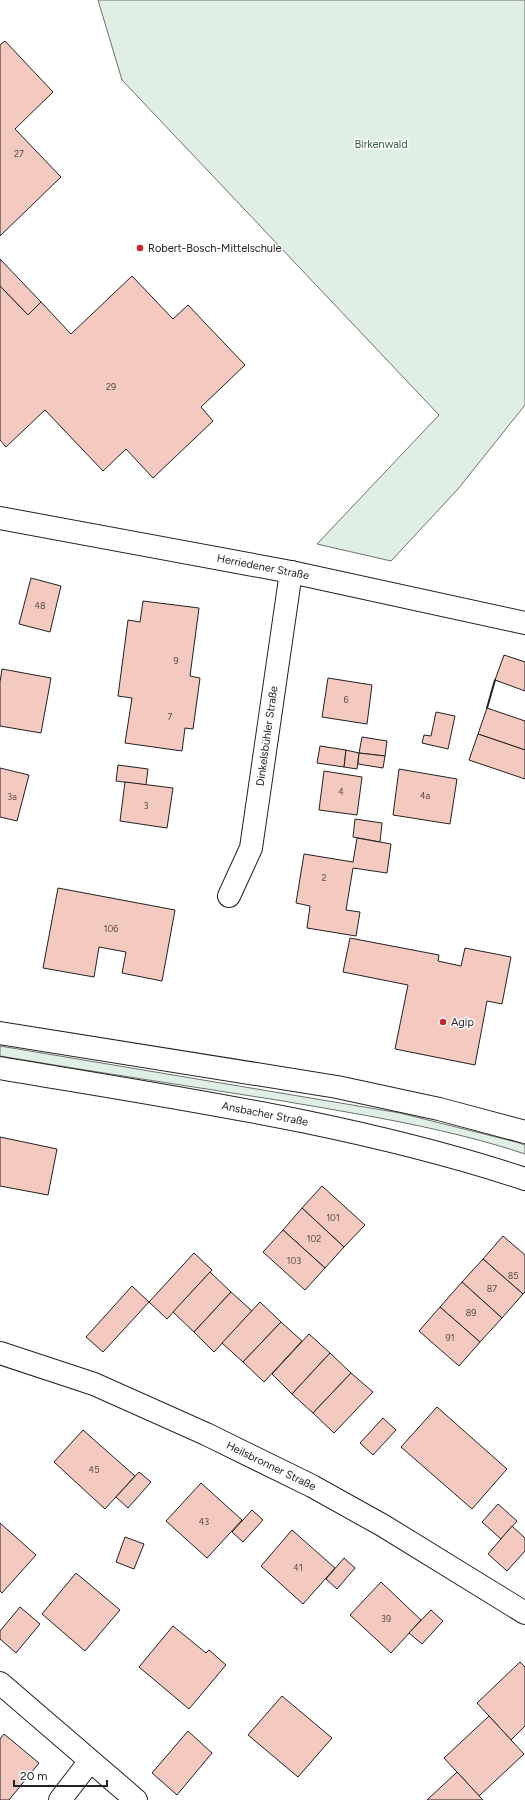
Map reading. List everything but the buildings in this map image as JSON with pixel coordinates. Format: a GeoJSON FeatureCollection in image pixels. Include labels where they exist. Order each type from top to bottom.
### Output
{"type":"FeatureCollection","features":[{"type":"Feature","properties":{"kind":"street","name":"Herriedener Straße"},"geometry":{"type":"LineString","coordinates":[[0,518],[291,572],[525,623]]}},
{"type":"Feature","properties":{"kind":"street","name":"Dinkelsbühler Straße"},"geometry":{"type":"LineString","coordinates":[[229,896],[251,848],[291,572]]}},
{"type":"Feature","properties":{"kind":"street"},"geometry":{"type":"LineString","coordinates":[[0,1033],[337,1087],[439,1109],[525,1132]]}},
{"type":"Feature","properties":{"kind":"street","name":"Ansbacher Straße"},"geometry":{"type":"LineString","coordinates":[[0,1068],[214,1104],[301,1121],[403,1144],[525,1180]]}},
{"type":"Feature","properties":{"kind":"street","name":"Heilsbronner Straße"},"geometry":{"type":"LineString","coordinates":[[0,1353],[94,1384],[206,1434],[312,1486],[382,1525],[525,1613]]}},
{"type":"Feature","properties":{"kind":"street"},"geometry":{"type":"LineString","coordinates":[[0,1683],[136,1800]]}},
{"type":"Feature","properties":{"kind":"street"},"geometry":{"type":"LineString","coordinates":[[60,1800],[90,1761]]}},
{"type":"Feature","properties":{"kind":"green space","name":"Birkenwald"},"geometry":{"type":"Polygon","coordinates":[[[98,0],[525,0],[525,405],[458,489],[391,561],[317,544],[439,415],[122,80],[98,0]]]}},
{"type":"Feature","properties":{"kind":"green space"},"geometry":{"type":"Polygon","coordinates":[[[0,1046],[400,1113],[516,1142],[525,1145],[525,1154],[436,1129],[375,1117],[0,1056],[0,1046]]]}},
{"type":"Feature","properties":{"kind":"wall"},"geometry":{"type":"LineString","coordinates":[[487,708],[495,680]]}},
{"type":"Feature","properties":{"kind":"place","name":"Robert-Bosch-Mittelschule"},"geometry":{"type":"Point","coordinates":[140,248]}},
{"type":"Feature","properties":{"kind":"place","name":"Agip"},"geometry":{"type":"Point","coordinates":[443,1022]}}]}
